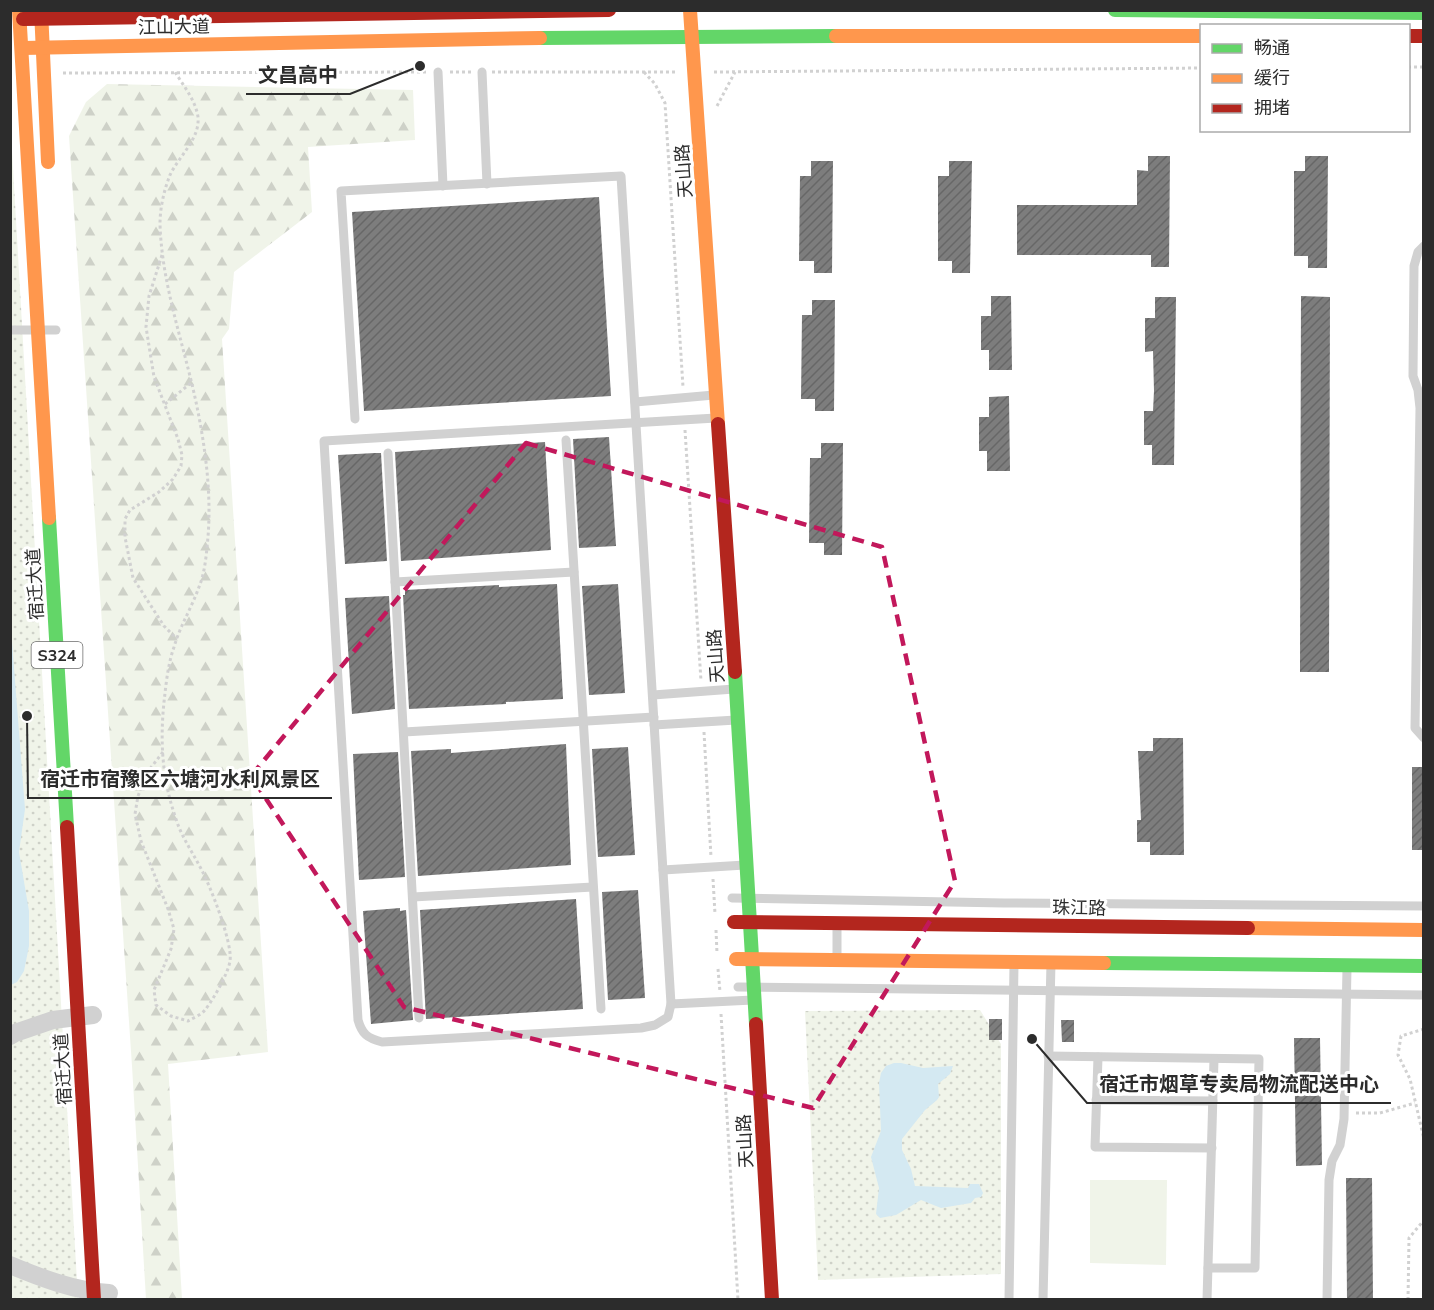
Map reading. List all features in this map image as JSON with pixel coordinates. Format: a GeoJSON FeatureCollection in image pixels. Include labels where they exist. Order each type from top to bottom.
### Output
{"type":"FeatureCollection","features":[{"type":"Feature","properties":{"kind":"main road","name":"江山大道"},"geometry":{"type":"LineString","coordinates":[[16,16],[609,10]]}},
{"type":"Feature","properties":{"kind":"main road","name":"天山路"},"geometry":{"type":"LineString","coordinates":[[690,10],[751,922],[772,1299]]}},
{"type":"Feature","properties":{"kind":"main road"},"geometry":{"type":"LineString","coordinates":[[1115,10],[1424,13]]}},
{"type":"Feature","properties":{"kind":"main road"},"geometry":{"type":"LineString","coordinates":[[41,14],[49,178]]}},
{"type":"Feature","properties":{"kind":"main road","name":"宿迁大道"},"geometry":{"type":"LineString","coordinates":[[16,16],[16,48],[89,1016],[103,1293]]}},
{"type":"Feature","properties":{"kind":"main road"},"geometry":{"type":"LineString","coordinates":[[675,19],[678,54]]}},
{"type":"Feature","properties":{"kind":"main road","name":"江山大道"},"geometry":{"type":"LineString","coordinates":[[16,48],[676,36],[1200,36]]}},
{"type":"Feature","properties":{"kind":"main road","name":"天山路"},"geometry":{"type":"LineString","coordinates":[[682,105],[694,279]]}},
{"type":"Feature","properties":{"kind":"main road"},"geometry":{"type":"LineString","coordinates":[[701,391],[703,424]]}},
{"type":"Feature","properties":{"kind":"main road"},"geometry":{"type":"LineString","coordinates":[[731,877],[737,974]]}},
{"type":"Feature","properties":{"kind":"main road","name":"珠江路"},"geometry":{"type":"LineString","coordinates":[[734,922],[1424,930]]}},
{"type":"Feature","properties":{"kind":"main road"},"geometry":{"type":"LineString","coordinates":[[737,974],[753,959],[1424,966]]}},
{"type":"Feature","properties":{"kind":"street"},"geometry":{"type":"LineString","coordinates":[[10,1036],[53,1020],[89,1016]]}},
{"type":"Feature","properties":{"kind":"street"},"geometry":{"type":"LineString","coordinates":[[10,1265],[30,1274],[103,1293]]}},
{"type":"Feature","properties":{"kind":"lane"},"geometry":{"type":"LineString","coordinates":[[438,72],[443,186]]}},
{"type":"Feature","properties":{"kind":"lane"},"geometry":{"type":"LineString","coordinates":[[482,72],[487,184]]}},
{"type":"Feature","properties":{"kind":"lane"},"geometry":{"type":"LineString","coordinates":[[355,419],[341,191],[621,176],[636,423],[653,695],[671,1004],[668,1017],[655,1025],[641,1028],[382,1041],[369,1038],[361,1032],[357,1008],[324,441],[636,423],[703,424],[718,417]]}},
{"type":"Feature","properties":{"kind":"lane"},"geometry":{"type":"LineString","coordinates":[[1424,246],[1418,252],[1414,266],[1413,376],[1418,390],[1420,408],[1416,728],[1424,738]]}},
{"type":"Feature","properties":{"kind":"lane"},"geometry":{"type":"LineString","coordinates":[[10,330],[56,330]]}},
{"type":"Feature","properties":{"kind":"lane"},"geometry":{"type":"LineString","coordinates":[[635,402],[701,391],[717,395]]}},
{"type":"Feature","properties":{"kind":"lane"},"geometry":{"type":"LineString","coordinates":[[566,440],[601,1009]]}},
{"type":"Feature","properties":{"kind":"lane"},"geometry":{"type":"LineString","coordinates":[[388,453],[419,1018]]}},
{"type":"Feature","properties":{"kind":"lane"},"geometry":{"type":"LineString","coordinates":[[395,582],[574,572]]}},
{"type":"Feature","properties":{"kind":"lane"},"geometry":{"type":"LineString","coordinates":[[404,732],[583,721],[654,721],[720,705],[736,689]]}},
{"type":"Feature","properties":{"kind":"lane"},"geometry":{"type":"LineString","coordinates":[[653,695],[720,705],[738,720]]}},
{"type":"Feature","properties":{"kind":"lane"},"geometry":{"type":"LineString","coordinates":[[663,870],[731,877],[747,865]]}},
{"type":"Feature","properties":{"kind":"lane"},"geometry":{"type":"LineString","coordinates":[[731,877],[749,898],[1004,903],[1424,906]]}},
{"type":"Feature","properties":{"kind":"lane"},"geometry":{"type":"LineString","coordinates":[[413,897],[593,888]]}},
{"type":"Feature","properties":{"kind":"lane"},"geometry":{"type":"LineString","coordinates":[[837,923],[837,960]]}},
{"type":"Feature","properties":{"kind":"lane"},"geometry":{"type":"LineString","coordinates":[[1010,1299],[1014,962]]}},
{"type":"Feature","properties":{"kind":"lane"},"geometry":{"type":"LineString","coordinates":[[1043,1299],[1051,962]]}},
{"type":"Feature","properties":{"kind":"lane"},"geometry":{"type":"LineString","coordinates":[[1327,1299],[1329,1180],[1332,1161],[1341,1145],[1345,1113],[1347,965]]}},
{"type":"Feature","properties":{"kind":"lane"},"geometry":{"type":"LineString","coordinates":[[671,1004],[737,974],[755,993],[1014,990],[1424,995]]}},
{"type":"Feature","properties":{"kind":"lane"},"geometry":{"type":"LineString","coordinates":[[1048,1056],[1259,1059],[1255,1268],[1208,1268]]}},
{"type":"Feature","properties":{"kind":"lane"},"geometry":{"type":"LineString","coordinates":[[1098,1057],[1095,1147],[1212,1148]]}},
{"type":"Feature","properties":{"kind":"lane"},"geometry":{"type":"LineString","coordinates":[[1207,1299],[1214,1059]]}},
{"type":"Feature","properties":{"kind":"lane"},"geometry":{"type":"LineString","coordinates":[[1096,1100],[1213,1101]]}},
{"type":"Feature","properties":{"kind":"path"},"geometry":{"type":"LineString","coordinates":[[44,73],[694,72],[1200,68]]}},
{"type":"Feature","properties":{"kind":"path"},"geometry":{"type":"LineString","coordinates":[[162,752],[149,770],[138,796],[135,814],[141,841],[174,929],[171,949],[154,990],[156,1005],[171,1016],[188,1021],[204,1011],[220,986],[230,961],[229,946],[200,866],[185,844],[176,819],[166,788],[162,752],[161,734],[166,688],[177,639],[188,608],[200,585],[207,549],[210,507],[199,416],[176,328],[163,254],[160,222],[162,201],[171,174],[197,131],[198,116],[175,72]]}},
{"type":"Feature","properties":{"kind":"path"},"geometry":{"type":"LineString","coordinates":[[163,254],[149,296],[146,327],[154,377],[178,439],[182,455],[181,466],[173,479],[159,492],[130,510],[125,519],[125,537],[133,578],[164,626],[177,639]]}},
{"type":"Feature","properties":{"kind":"path"},"geometry":{"type":"LineString","coordinates":[[165,404],[191,383]]}},
{"type":"Feature","properties":{"kind":"path"},"geometry":{"type":"LineString","coordinates":[[1424,1029],[1401,1036],[1398,1055],[1410,1079],[1424,1139]]}},
{"type":"Feature","properties":{"kind":"path"},"geometry":{"type":"LineString","coordinates":[[1345,1113],[1380,1113],[1416,1103]]}},
{"type":"Feature","properties":{"kind":"path"},"geometry":{"type":"LineString","coordinates":[[1408,1299],[1409,1238],[1424,1220]]}},
{"type":"Feature","properties":{"kind":"highlighted area"},"geometry":{"type":"Polygon","coordinates":[[[526,443],[882,547],[955,881],[813,1108],[404,1007],[251,776],[526,443]]]}},
{"type":"Feature","properties":{"kind":"green space"},"geometry":{"type":"Polygon","coordinates":[[[107,84],[413,90],[415,140],[308,147],[312,212],[234,272],[229,329],[222,339],[268,1052],[168,1064],[182,1299],[146,1299],[69,136],[86,102],[107,84]]]}},
{"type":"Feature","properties":{"kind":"green space"},"geometry":{"type":"Polygon","coordinates":[[[11,133],[78,1299],[11,1299],[11,133]]]}},
{"type":"Feature","properties":{"kind":"green space"},"geometry":{"type":"Polygon","coordinates":[[[980,1010],[1001,1044],[1001,1274],[818,1280],[805,1011],[980,1010]]]}},
{"type":"Feature","properties":{"kind":"green space"},"geometry":{"type":"Polygon","coordinates":[[[1090,1180],[1167,1180],[1166,1265],[1090,1263],[1090,1180]]]}},
{"type":"Feature","properties":{"kind":"water"},"geometry":{"type":"Polygon","coordinates":[[[10,616],[25,809],[19,852],[29,911],[29,946],[24,971],[17,982],[11,985],[10,616]]]}},
{"type":"Feature","properties":{"kind":"water"},"geometry":{"type":"Polygon","coordinates":[[[894,1063],[923,1068],[953,1066],[950,1074],[938,1084],[939,1097],[937,1100],[925,1110],[902,1139],[902,1150],[911,1169],[915,1186],[968,1188],[970,1184],[979,1184],[983,1193],[971,1203],[941,1208],[921,1200],[896,1215],[880,1218],[876,1214],[879,1188],[871,1157],[881,1131],[879,1083],[881,1073],[886,1066],[894,1063]]]}},
{"type":"Feature","properties":{"kind":"building"},"geometry":{"type":"Polygon","coordinates":[[[1148,156],[1170,156],[1169,267],[1151,267],[1151,255],[1017,255],[1017,205],[1137,205],[1137,170],[1148,171],[1148,156]]]}},
{"type":"Feature","properties":{"kind":"building"},"geometry":{"type":"Polygon","coordinates":[[[1305,156],[1328,156],[1327,268],[1308,268],[1308,256],[1294,256],[1294,171],[1305,171],[1305,156]]]}},
{"type":"Feature","properties":{"kind":"building"},"geometry":{"type":"Polygon","coordinates":[[[811,161],[833,161],[832,273],[814,273],[814,261],[799,261],[800,176],[811,176],[811,161]]]}},
{"type":"Feature","properties":{"kind":"building"},"geometry":{"type":"Polygon","coordinates":[[[949,161],[972,161],[970,273],[952,273],[952,261],[938,261],[938,176],[949,176],[949,161]]]}},
{"type":"Feature","properties":{"kind":"building"},"geometry":{"type":"Polygon","coordinates":[[[599,197],[611,396],[364,411],[352,212],[599,197]]]}},
{"type":"Feature","properties":{"kind":"building"},"geometry":{"type":"Polygon","coordinates":[[[991,296],[1011,296],[1012,370],[989,370],[989,350],[981,350],[981,316],[991,316],[991,296]]]}},
{"type":"Feature","properties":{"kind":"building"},"geometry":{"type":"Polygon","coordinates":[[[1301,296],[1330,297],[1329,672],[1300,672],[1301,296]]]}},
{"type":"Feature","properties":{"kind":"building"},"geometry":{"type":"Polygon","coordinates":[[[1155,297],[1176,297],[1174,465],[1152,465],[1152,445],[1144,445],[1144,411],[1153,411],[1154,391],[1153,351],[1145,352],[1145,318],[1155,318],[1155,297]]]}},
{"type":"Feature","properties":{"kind":"building"},"geometry":{"type":"Polygon","coordinates":[[[812,300],[835,300],[834,411],[815,411],[815,399],[801,399],[802,315],[812,315],[812,300]]]}},
{"type":"Feature","properties":{"kind":"building"},"geometry":{"type":"Polygon","coordinates":[[[1009,396],[1010,471],[987,471],[987,451],[979,451],[979,417],[989,417],[989,397],[1009,396]]]}},
{"type":"Feature","properties":{"kind":"building"},"geometry":{"type":"Polygon","coordinates":[[[609,437],[616,546],[579,548],[573,439],[609,437]]]}},
{"type":"Feature","properties":{"kind":"building"},"geometry":{"type":"Polygon","coordinates":[[[545,442],[551,550],[401,561],[395,452],[545,442]]]}},
{"type":"Feature","properties":{"kind":"building"},"geometry":{"type":"Polygon","coordinates":[[[821,443],[843,443],[842,555],[824,555],[824,543],[809,543],[810,458],[821,458],[821,443]]]}},
{"type":"Feature","properties":{"kind":"building"},"geometry":{"type":"Polygon","coordinates":[[[381,453],[387,561],[345,564],[338,455],[381,453]]]}},
{"type":"Feature","properties":{"kind":"building"},"geometry":{"type":"Polygon","coordinates":[[[557,584],[563,699],[409,709],[403,595],[405,595],[405,590],[557,584]]]}},
{"type":"Feature","properties":{"kind":"building"},"geometry":{"type":"Polygon","coordinates":[[[618,584],[625,693],[589,695],[582,586],[618,584]]]}},
{"type":"Feature","properties":{"kind":"building"},"geometry":{"type":"Polygon","coordinates":[[[389,596],[395,709],[352,714],[345,598],[389,596]]]}},
{"type":"Feature","properties":{"kind":"building"},"geometry":{"type":"Polygon","coordinates":[[[1153,738],[1183,738],[1184,855],[1150,855],[1150,842],[1137,842],[1137,820],[1141,820],[1138,751],[1153,751],[1153,738]]]}},
{"type":"Feature","properties":{"kind":"building"},"geometry":{"type":"Polygon","coordinates":[[[566,744],[571,865],[418,876],[411,751],[451,749],[451,753],[566,744]]]}},
{"type":"Feature","properties":{"kind":"building"},"geometry":{"type":"Polygon","coordinates":[[[628,747],[635,855],[598,857],[592,749],[628,747]]]}},
{"type":"Feature","properties":{"kind":"building"},"geometry":{"type":"Polygon","coordinates":[[[398,752],[405,877],[359,880],[353,754],[398,752]]]}},
{"type":"Feature","properties":{"kind":"building"},"geometry":{"type":"Polygon","coordinates":[[[1412,767],[1424,767],[1424,850],[1412,850],[1412,767]]]}},
{"type":"Feature","properties":{"kind":"building"},"geometry":{"type":"Polygon","coordinates":[[[638,890],[645,998],[608,1000],[602,892],[638,890]]]}},
{"type":"Feature","properties":{"kind":"building"},"geometry":{"type":"Polygon","coordinates":[[[576,899],[583,1009],[426,1019],[420,910],[576,899]]]}},
{"type":"Feature","properties":{"kind":"building"},"geometry":{"type":"Polygon","coordinates":[[[400,908],[400,911],[406,910],[413,1020],[371,1024],[363,911],[400,908]]]}},
{"type":"Feature","properties":{"kind":"building"},"geometry":{"type":"Polygon","coordinates":[[[989,1019],[1002,1019],[1002,1040],[989,1040],[989,1019]]]}},
{"type":"Feature","properties":{"kind":"building"},"geometry":{"type":"Polygon","coordinates":[[[1061,1020],[1074,1020],[1074,1042],[1062,1042],[1061,1020]]]}},
{"type":"Feature","properties":{"kind":"building"},"geometry":{"type":"Polygon","coordinates":[[[1294,1038],[1320,1038],[1322,1165],[1296,1166],[1294,1038]]]}},
{"type":"Feature","properties":{"kind":"building"},"geometry":{"type":"Polygon","coordinates":[[[1346,1178],[1372,1178],[1373,1299],[1347,1299],[1346,1178]]]}},
{"type":"Feature","properties":{"kind":"traffic: fast"},"geometry":{"type":"LineString","coordinates":[[1115,10],[1424,13]]}},
{"type":"Feature","properties":{"kind":"traffic: fast"},"geometry":{"type":"LineString","coordinates":[[540,38],[836,36]]}},
{"type":"Feature","properties":{"kind":"traffic: fast"},"geometry":{"type":"LineString","coordinates":[[49,518],[67,827]]}},
{"type":"Feature","properties":{"kind":"traffic: fast"},"geometry":{"type":"LineString","coordinates":[[735,672],[756,1024]]}},
{"type":"Feature","properties":{"kind":"traffic: fast"},"geometry":{"type":"LineString","coordinates":[[1104,963],[1424,966]]}},
{"type":"Feature","properties":{"kind":"traffic: slow"},"geometry":{"type":"LineString","coordinates":[[19,10],[49,518]]}},
{"type":"Feature","properties":{"kind":"traffic: slow"},"geometry":{"type":"LineString","coordinates":[[41,10],[48,162]]}},
{"type":"Feature","properties":{"kind":"traffic: slow"},"geometry":{"type":"LineString","coordinates":[[690,10],[718,424]]}},
{"type":"Feature","properties":{"kind":"traffic: slow"},"geometry":{"type":"LineString","coordinates":[[836,36],[1200,36]]}},
{"type":"Feature","properties":{"kind":"traffic: slow"},"geometry":{"type":"LineString","coordinates":[[23,48],[540,38]]}},
{"type":"Feature","properties":{"kind":"traffic: slow"},"geometry":{"type":"LineString","coordinates":[[1248,928],[1424,930]]}},
{"type":"Feature","properties":{"kind":"traffic: slow"},"geometry":{"type":"LineString","coordinates":[[736,959],[1104,963]]}},
{"type":"Feature","properties":{"kind":"traffic: jam"},"geometry":{"type":"LineString","coordinates":[[23,19],[609,10]]}},
{"type":"Feature","properties":{"kind":"traffic: jam"},"geometry":{"type":"LineString","coordinates":[[1410,36],[1424,36]]}},
{"type":"Feature","properties":{"kind":"traffic: jam"},"geometry":{"type":"LineString","coordinates":[[718,424],[735,672]]}},
{"type":"Feature","properties":{"kind":"traffic: jam"},"geometry":{"type":"LineString","coordinates":[[67,827],[94,1300]]}},
{"type":"Feature","properties":{"kind":"traffic: jam"},"geometry":{"type":"LineString","coordinates":[[734,922],[1248,928]]}},
{"type":"Feature","properties":{"kind":"traffic: jam"},"geometry":{"type":"LineString","coordinates":[[756,1024],[772,1300]]}},
{"type":"Feature","properties":{"kind":"place","name":"文昌高中"},"geometry":{"type":"Point","coordinates":[420,66]}},
{"type":"Feature","properties":{"kind":"place","name":"宿迁市宿豫区六塘河水利风景区"},"geometry":{"type":"Point","coordinates":[27,716]}},
{"type":"Feature","properties":{"kind":"place","name":"宿迁市烟草专卖局物流配送中心"},"geometry":{"type":"Point","coordinates":[1032,1039]}}]}
